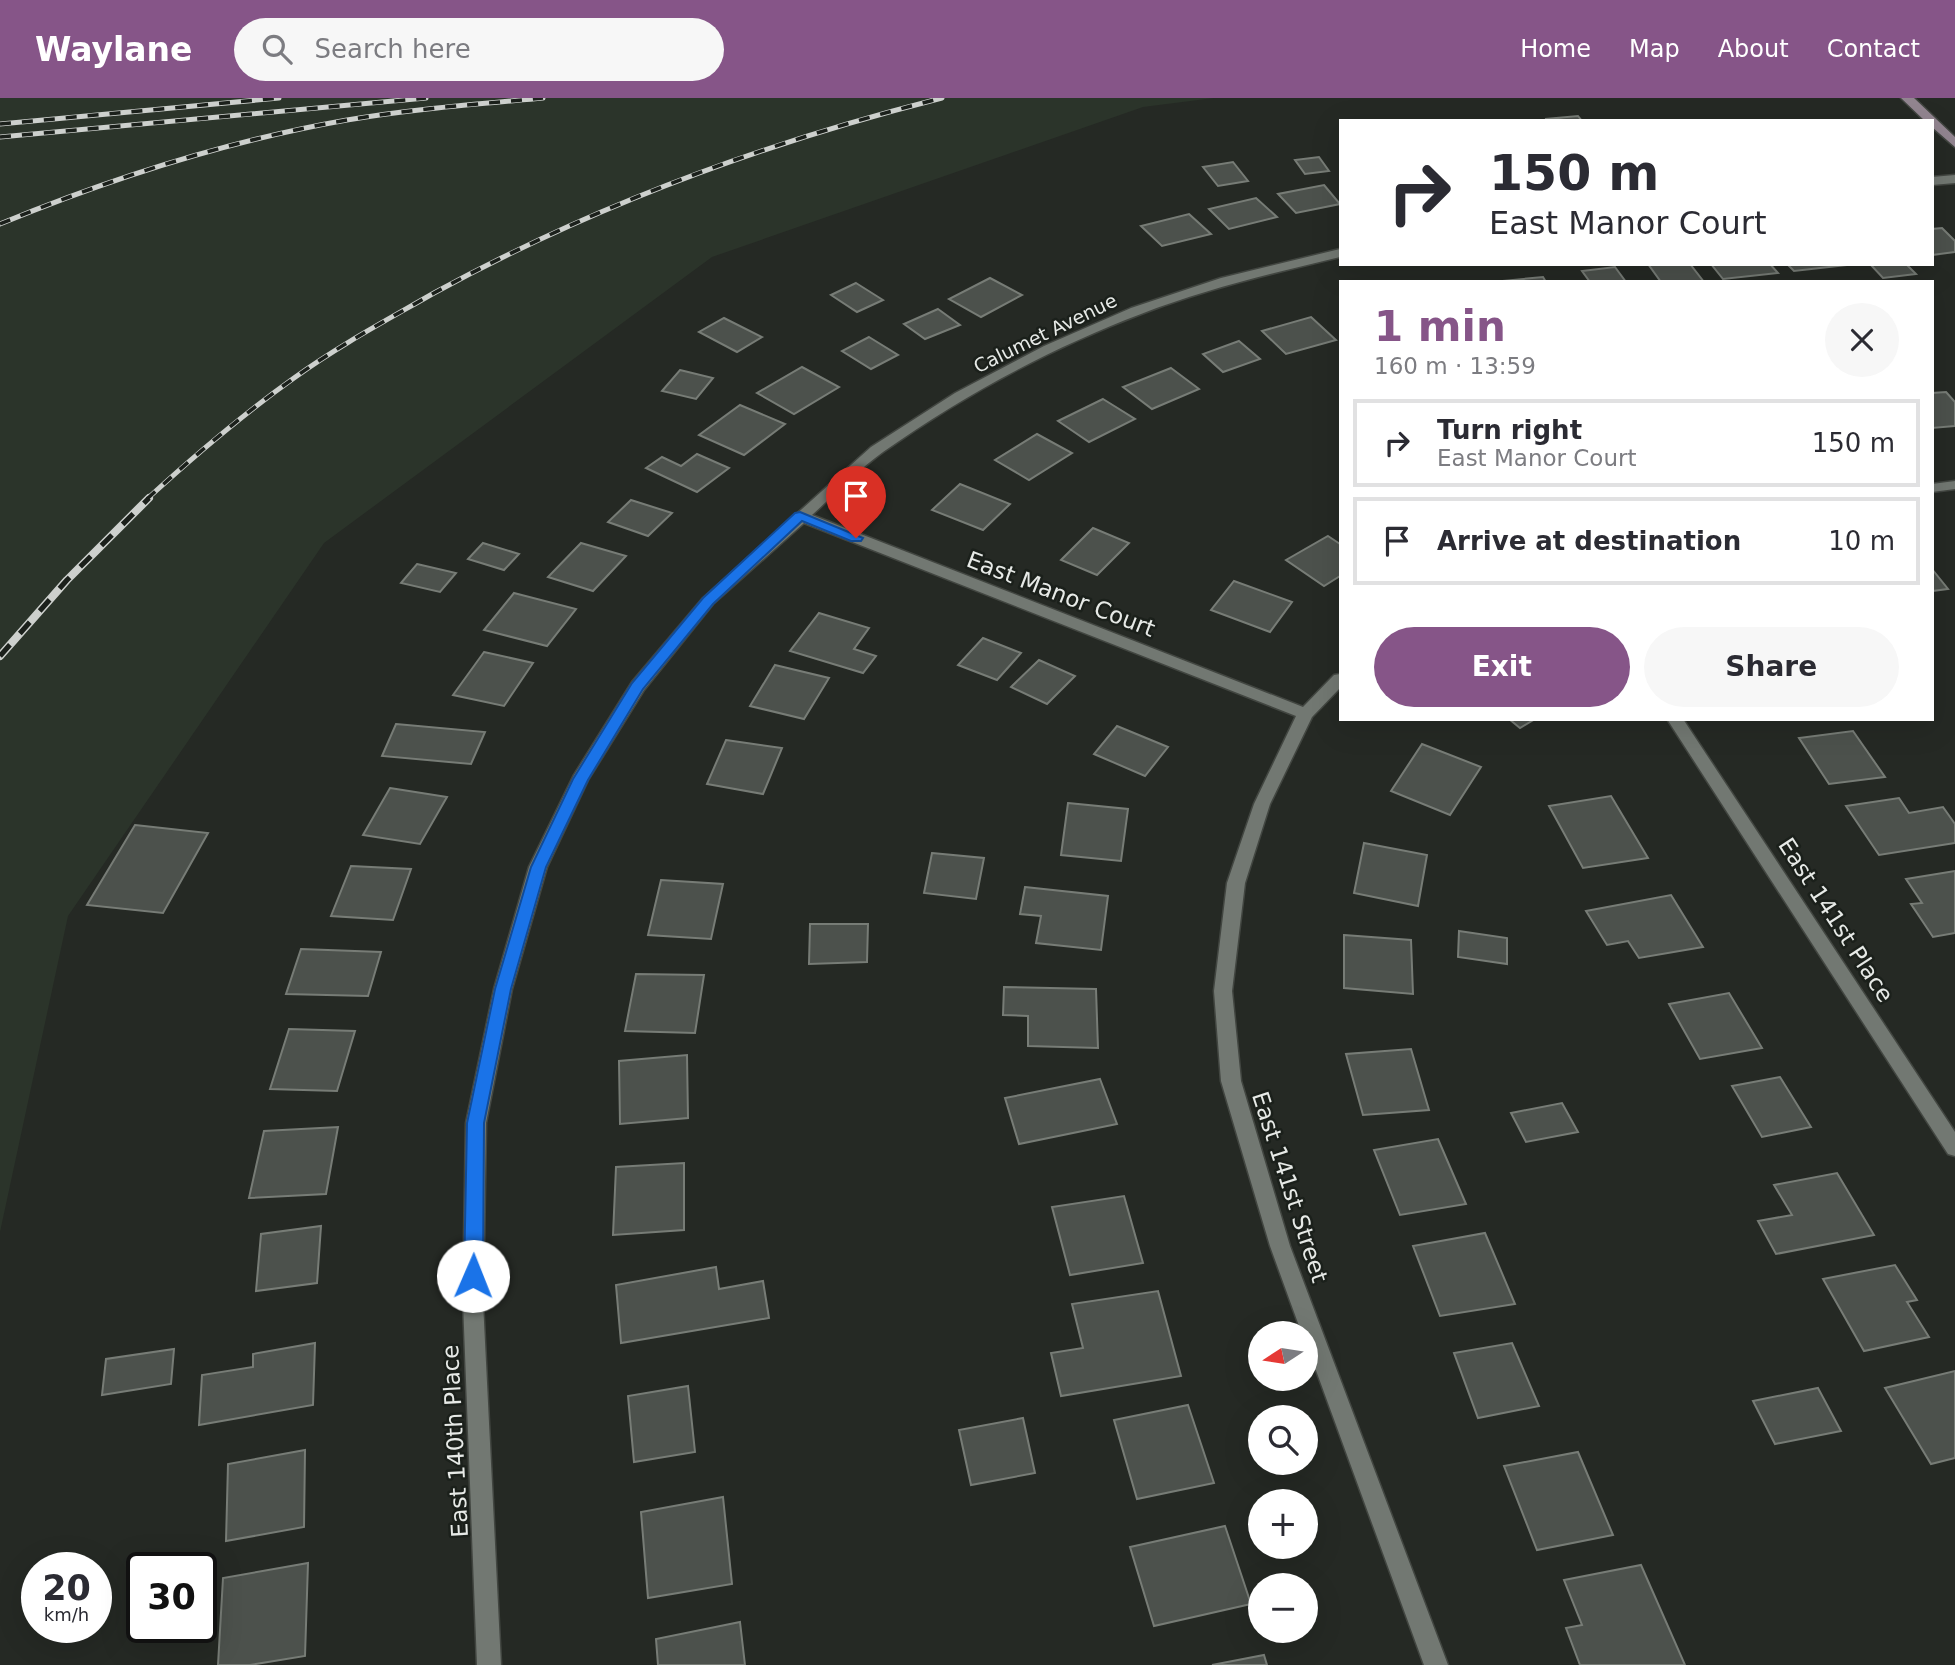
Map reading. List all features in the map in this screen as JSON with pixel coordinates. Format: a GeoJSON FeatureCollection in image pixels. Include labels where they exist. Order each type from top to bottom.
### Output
{"type":"FeatureCollection","features":[{"type":"Feature","properties":{"kind":"street"},"geometry":{"type":"LineString","coordinates":[[1907,98],[1930,119]]}},
{"type":"Feature","properties":{"kind":"street"},"geometry":{"type":"LineString","coordinates":[[1934,123],[1955,143]]}},
{"type":"Feature","properties":{"kind":"street"},"geometry":{"type":"LineString","coordinates":[[1934,181],[1955,179]]}},
{"type":"Feature","properties":{"kind":"street","name":"Calumet Avenue"},"geometry":{"type":"LineString","coordinates":[[800,516],[876,450],[960,396],[1049,349],[1136,311],[1226,281],[1339,253]]}},
{"type":"Feature","properties":{"kind":"street"},"geometry":{"type":"LineString","coordinates":[[1934,488],[1955,485]]}},
{"type":"Feature","properties":{"kind":"street","name":"East Manor Court"},"geometry":{"type":"LineString","coordinates":[[800,516],[1305,714]]}},
{"type":"Feature","properties":{"kind":"street","name":"East 140th Place"},"geometry":{"type":"LineString","coordinates":[[489,1665],[473,1302],[475,1137],[503,989],[538,867],[580,779],[638,686],[708,601],[800,516]]}},
{"type":"Feature","properties":{"kind":"street"},"geometry":{"type":"LineString","coordinates":[[1305,714],[1339,681]]}},
{"type":"Feature","properties":{"kind":"street","name":"East 141st Street"},"geometry":{"type":"LineString","coordinates":[[1305,714],[1262,804],[1236,883],[1223,991],[1231,1082],[1280,1246],[1436,1665]]}},
{"type":"Feature","properties":{"kind":"street","name":"East 141st Place"},"geometry":{"type":"LineString","coordinates":[[1676,721],[1955,1148]]}},
{"type":"Feature","properties":{"kind":"shaded area"},"geometry":{"type":"Polygon","coordinates":[[[0,98],[1214,98],[1143,107],[712,257],[324,543],[68,916],[0,1232],[0,98]]]}},
{"type":"Feature","properties":{"kind":"building"},"geometry":{"type":"Polygon","coordinates":[[[1578,116],[1580,119],[1545,119],[1578,116]]]}},
{"type":"Feature","properties":{"kind":"building"},"geometry":{"type":"Polygon","coordinates":[[[1319,157],[1329,171],[1305,174],[1295,160],[1319,157]]]}},
{"type":"Feature","properties":{"kind":"building"},"geometry":{"type":"Polygon","coordinates":[[[1233,162],[1248,181],[1218,186],[1203,167],[1233,162]]]}},
{"type":"Feature","properties":{"kind":"building"},"geometry":{"type":"Polygon","coordinates":[[[1324,185],[1339,204],[1296,213],[1278,194],[1324,185]]]}},
{"type":"Feature","properties":{"kind":"building"},"geometry":{"type":"Polygon","coordinates":[[[1256,198],[1277,217],[1229,229],[1209,209],[1256,198]]]}},
{"type":"Feature","properties":{"kind":"building"},"geometry":{"type":"Polygon","coordinates":[[[1189,214],[1211,234],[1162,246],[1141,226],[1189,214]]]}},
{"type":"Feature","properties":{"kind":"building"},"geometry":{"type":"Polygon","coordinates":[[[1942,228],[1955,241],[1955,252],[1934,255],[1934,229],[1942,228]]]}},
{"type":"Feature","properties":{"kind":"building"},"geometry":{"type":"Polygon","coordinates":[[[1649,266],[1692,266],[1702,280],[1660,280],[1649,266]]]}},
{"type":"Feature","properties":{"kind":"building"},"geometry":{"type":"Polygon","coordinates":[[[1713,266],[1772,266],[1778,273],[1723,279],[1713,266]]]}},
{"type":"Feature","properties":{"kind":"building"},"geometry":{"type":"Polygon","coordinates":[[[1789,266],[1837,266],[1794,271],[1789,266]]]}},
{"type":"Feature","properties":{"kind":"building"},"geometry":{"type":"Polygon","coordinates":[[[1872,266],[1908,266],[1916,274],[1883,278],[1872,266]]]}},
{"type":"Feature","properties":{"kind":"building"},"geometry":{"type":"Polygon","coordinates":[[[1615,267],[1625,280],[1589,280],[1582,271],[1615,267]]]}},
{"type":"Feature","properties":{"kind":"building"},"geometry":{"type":"Polygon","coordinates":[[[1543,277],[1545,280],[1512,280],[1543,277]]]}},
{"type":"Feature","properties":{"kind":"building"},"geometry":{"type":"Polygon","coordinates":[[[990,278],[1022,295],[981,317],[949,299],[990,278]]]}},
{"type":"Feature","properties":{"kind":"building"},"geometry":{"type":"Polygon","coordinates":[[[856,283],[883,300],[857,312],[831,295],[856,283]]]}},
{"type":"Feature","properties":{"kind":"building"},"geometry":{"type":"Polygon","coordinates":[[[938,309],[960,325],[925,339],[904,324],[938,309]]]}},
{"type":"Feature","properties":{"kind":"building"},"geometry":{"type":"Polygon","coordinates":[[[1311,317],[1336,340],[1286,354],[1262,331],[1311,317]]]}},
{"type":"Feature","properties":{"kind":"building"},"geometry":{"type":"Polygon","coordinates":[[[724,318],[762,337],[737,352],[699,332],[724,318]]]}},
{"type":"Feature","properties":{"kind":"building"},"geometry":{"type":"Polygon","coordinates":[[[869,337],[898,355],[871,369],[842,351],[869,337]]]}},
{"type":"Feature","properties":{"kind":"building"},"geometry":{"type":"Polygon","coordinates":[[[1239,341],[1260,359],[1223,372],[1203,354],[1239,341]]]}},
{"type":"Feature","properties":{"kind":"building"},"geometry":{"type":"Polygon","coordinates":[[[802,367],[839,387],[794,414],[757,393],[802,367]]]}},
{"type":"Feature","properties":{"kind":"building"},"geometry":{"type":"Polygon","coordinates":[[[1171,368],[1199,389],[1152,409],[1123,387],[1171,368]]]}},
{"type":"Feature","properties":{"kind":"building"},"geometry":{"type":"Polygon","coordinates":[[[680,370],[713,378],[696,399],[662,391],[680,370]]]}},
{"type":"Feature","properties":{"kind":"building"},"geometry":{"type":"Polygon","coordinates":[[[1946,392],[1955,402],[1955,426],[1934,428],[1934,393],[1946,392]]]}},
{"type":"Feature","properties":{"kind":"building"},"geometry":{"type":"Polygon","coordinates":[[[1103,399],[1135,419],[1089,442],[1058,421],[1103,399]]]}},
{"type":"Feature","properties":{"kind":"building"},"geometry":{"type":"Polygon","coordinates":[[[740,405],[785,424],[744,455],[699,435],[740,405]]]}},
{"type":"Feature","properties":{"kind":"building"},"geometry":{"type":"Polygon","coordinates":[[[1037,434],[1072,453],[1029,480],[995,460],[1037,434]]]}},
{"type":"Feature","properties":{"kind":"building"},"geometry":{"type":"Polygon","coordinates":[[[697,454],[729,468],[697,492],[646,468],[662,457],[681,466],[697,454]]]}},
{"type":"Feature","properties":{"kind":"building"},"geometry":{"type":"Polygon","coordinates":[[[960,484],[1010,504],[983,530],[932,510],[960,484]]]}},
{"type":"Feature","properties":{"kind":"building"},"geometry":{"type":"Polygon","coordinates":[[[631,500],[672,513],[648,536],[608,522],[631,500]]]}},
{"type":"Feature","properties":{"kind":"building"},"geometry":{"type":"Polygon","coordinates":[[[1093,528],[1129,543],[1097,575],[1061,560],[1093,528]]]}},
{"type":"Feature","properties":{"kind":"building"},"geometry":{"type":"Polygon","coordinates":[[[1328,536],[1339,543],[1339,577],[1324,586],[1286,560],[1328,536]]]}},
{"type":"Feature","properties":{"kind":"building"},"geometry":{"type":"Polygon","coordinates":[[[483,543],[519,554],[504,570],[468,559],[483,543]]]}},
{"type":"Feature","properties":{"kind":"building"},"geometry":{"type":"Polygon","coordinates":[[[581,543],[626,556],[593,591],[548,577],[581,543]]]}},
{"type":"Feature","properties":{"kind":"building"},"geometry":{"type":"Polygon","coordinates":[[[417,564],[456,573],[440,592],[401,583],[417,564]]]}},
{"type":"Feature","properties":{"kind":"building"},"geometry":{"type":"Polygon","coordinates":[[[1934,572],[1948,589],[1934,591],[1934,572]]]}},
{"type":"Feature","properties":{"kind":"building"},"geometry":{"type":"Polygon","coordinates":[[[1234,581],[1292,602],[1270,632],[1211,610],[1234,581]]]}},
{"type":"Feature","properties":{"kind":"building"},"geometry":{"type":"Polygon","coordinates":[[[514,593],[576,609],[547,646],[484,630],[514,593]]]}},
{"type":"Feature","properties":{"kind":"building"},"geometry":{"type":"Polygon","coordinates":[[[819,613],[869,628],[854,649],[876,656],[863,673],[790,651],[819,613]]]}},
{"type":"Feature","properties":{"kind":"building"},"geometry":{"type":"Polygon","coordinates":[[[983,638],[1021,653],[997,680],[958,665],[983,638]]]}},
{"type":"Feature","properties":{"kind":"building"},"geometry":{"type":"Polygon","coordinates":[[[484,652],[533,663],[504,706],[453,695],[484,652]]]}},
{"type":"Feature","properties":{"kind":"building"},"geometry":{"type":"Polygon","coordinates":[[[1039,660],[1075,676],[1047,704],[1011,687],[1039,660]]]}},
{"type":"Feature","properties":{"kind":"building"},"geometry":{"type":"Polygon","coordinates":[[[775,665],[829,678],[804,719],[750,706],[775,665]]]}},
{"type":"Feature","properties":{"kind":"building"},"geometry":{"type":"Polygon","coordinates":[[[1511,721],[1532,721],[1520,728],[1511,721]]]}},
{"type":"Feature","properties":{"kind":"building"},"geometry":{"type":"Polygon","coordinates":[[[396,724],[485,732],[471,764],[382,756],[396,724]]]}},
{"type":"Feature","properties":{"kind":"building"},"geometry":{"type":"Polygon","coordinates":[[[1117,726],[1168,747],[1145,776],[1094,754],[1117,726]]]}},
{"type":"Feature","properties":{"kind":"building"},"geometry":{"type":"Polygon","coordinates":[[[1853,731],[1885,777],[1829,784],[1799,738],[1853,731]]]}},
{"type":"Feature","properties":{"kind":"building"},"geometry":{"type":"Polygon","coordinates":[[[726,740],[782,748],[763,794],[707,784],[726,740]]]}},
{"type":"Feature","properties":{"kind":"building"},"geometry":{"type":"Polygon","coordinates":[[[1422,744],[1481,767],[1450,815],[1391,791],[1422,744]]]}},
{"type":"Feature","properties":{"kind":"building"},"geometry":{"type":"Polygon","coordinates":[[[390,788],[447,797],[420,844],[363,835],[390,788]]]}},
{"type":"Feature","properties":{"kind":"building"},"geometry":{"type":"Polygon","coordinates":[[[1611,796],[1648,858],[1583,868],[1549,806],[1611,796]]]}},
{"type":"Feature","properties":{"kind":"building"},"geometry":{"type":"Polygon","coordinates":[[[1899,798],[1909,813],[1943,807],[1955,824],[1955,843],[1879,855],[1846,806],[1899,798]]]}},
{"type":"Feature","properties":{"kind":"building"},"geometry":{"type":"Polygon","coordinates":[[[1068,803],[1128,809],[1121,861],[1061,855],[1068,803]]]}},
{"type":"Feature","properties":{"kind":"building"},"geometry":{"type":"Polygon","coordinates":[[[135,825],[208,833],[163,913],[87,905],[135,825]]]}},
{"type":"Feature","properties":{"kind":"building"},"geometry":{"type":"Polygon","coordinates":[[[1364,843],[1427,855],[1418,906],[1354,893],[1364,843]]]}},
{"type":"Feature","properties":{"kind":"building"},"geometry":{"type":"Polygon","coordinates":[[[932,853],[984,858],[976,899],[924,893],[932,853]]]}},
{"type":"Feature","properties":{"kind":"building"},"geometry":{"type":"Polygon","coordinates":[[[351,866],[411,869],[393,920],[331,916],[351,866]]]}},
{"type":"Feature","properties":{"kind":"building"},"geometry":{"type":"Polygon","coordinates":[[[1955,871],[1955,933],[1933,937],[1911,904],[1922,903],[1906,879],[1955,871]]]}},
{"type":"Feature","properties":{"kind":"building"},"geometry":{"type":"Polygon","coordinates":[[[661,880],[723,884],[711,939],[648,935],[661,880]]]}},
{"type":"Feature","properties":{"kind":"building"},"geometry":{"type":"Polygon","coordinates":[[[1025,887],[1108,896],[1101,950],[1036,943],[1041,916],[1020,914],[1025,887]]]}},
{"type":"Feature","properties":{"kind":"building"},"geometry":{"type":"Polygon","coordinates":[[[1671,895],[1703,947],[1639,958],[1628,941],[1607,945],[1586,911],[1671,895]]]}},
{"type":"Feature","properties":{"kind":"building"},"geometry":{"type":"Polygon","coordinates":[[[810,924],[868,924],[867,962],[809,964],[810,924]]]}},
{"type":"Feature","properties":{"kind":"building"},"geometry":{"type":"Polygon","coordinates":[[[1459,931],[1507,938],[1507,964],[1458,957],[1459,931]]]}},
{"type":"Feature","properties":{"kind":"building"},"geometry":{"type":"Polygon","coordinates":[[[1344,935],[1411,940],[1413,994],[1344,988],[1344,935]]]}},
{"type":"Feature","properties":{"kind":"building"},"geometry":{"type":"Polygon","coordinates":[[[301,949],[381,952],[368,996],[286,994],[301,949]]]}},
{"type":"Feature","properties":{"kind":"building"},"geometry":{"type":"Polygon","coordinates":[[[636,974],[704,975],[695,1033],[625,1031],[636,974]]]}},
{"type":"Feature","properties":{"kind":"building"},"geometry":{"type":"Polygon","coordinates":[[[1004,987],[1096,989],[1098,1048],[1028,1046],[1028,1016],[1003,1015],[1004,987]]]}},
{"type":"Feature","properties":{"kind":"building"},"geometry":{"type":"Polygon","coordinates":[[[1729,993],[1762,1048],[1700,1059],[1669,1004],[1729,993]]]}},
{"type":"Feature","properties":{"kind":"building"},"geometry":{"type":"Polygon","coordinates":[[[289,1029],[355,1031],[337,1091],[270,1089],[289,1029]]]}},
{"type":"Feature","properties":{"kind":"building"},"geometry":{"type":"Polygon","coordinates":[[[1411,1049],[1429,1110],[1363,1115],[1346,1054],[1411,1049]]]}},
{"type":"Feature","properties":{"kind":"building"},"geometry":{"type":"Polygon","coordinates":[[[687,1055],[688,1118],[620,1124],[619,1061],[687,1055]]]}},
{"type":"Feature","properties":{"kind":"building"},"geometry":{"type":"Polygon","coordinates":[[[1780,1077],[1811,1127],[1762,1137],[1732,1086],[1780,1077]]]}},
{"type":"Feature","properties":{"kind":"building"},"geometry":{"type":"Polygon","coordinates":[[[1100,1079],[1117,1124],[1019,1144],[1005,1098],[1100,1079]]]}},
{"type":"Feature","properties":{"kind":"building"},"geometry":{"type":"Polygon","coordinates":[[[1562,1103],[1578,1132],[1526,1142],[1511,1113],[1562,1103]]]}},
{"type":"Feature","properties":{"kind":"building"},"geometry":{"type":"Polygon","coordinates":[[[338,1127],[326,1194],[249,1198],[264,1131],[338,1127]]]}},
{"type":"Feature","properties":{"kind":"building"},"geometry":{"type":"Polygon","coordinates":[[[1438,1139],[1466,1204],[1400,1215],[1374,1150],[1438,1139]]]}},
{"type":"Feature","properties":{"kind":"building"},"geometry":{"type":"Polygon","coordinates":[[[684,1163],[684,1230],[613,1235],[616,1167],[684,1163]]]}},
{"type":"Feature","properties":{"kind":"building"},"geometry":{"type":"Polygon","coordinates":[[[1837,1173],[1874,1235],[1776,1254],[1758,1221],[1792,1215],[1774,1185],[1837,1173]]]}},
{"type":"Feature","properties":{"kind":"building"},"geometry":{"type":"Polygon","coordinates":[[[1124,1196],[1143,1263],[1070,1275],[1052,1207],[1124,1196]]]}},
{"type":"Feature","properties":{"kind":"building"},"geometry":{"type":"Polygon","coordinates":[[[321,1226],[317,1283],[256,1291],[261,1234],[321,1226]]]}},
{"type":"Feature","properties":{"kind":"building"},"geometry":{"type":"Polygon","coordinates":[[[1485,1233],[1515,1304],[1440,1316],[1413,1246],[1485,1233]]]}},
{"type":"Feature","properties":{"kind":"building"},"geometry":{"type":"Polygon","coordinates":[[[1895,1265],[1917,1300],[1907,1302],[1929,1337],[1864,1351],[1823,1279],[1895,1265]]]}},
{"type":"Feature","properties":{"kind":"building"},"geometry":{"type":"Polygon","coordinates":[[[716,1267],[719,1289],[763,1281],[769,1318],[621,1343],[616,1285],[716,1267]]]}},
{"type":"Feature","properties":{"kind":"building"},"geometry":{"type":"Polygon","coordinates":[[[1158,1291],[1181,1376],[1061,1396],[1051,1353],[1083,1348],[1072,1304],[1158,1291]]]}},
{"type":"Feature","properties":{"kind":"building"},"geometry":{"type":"Polygon","coordinates":[[[315,1343],[313,1405],[199,1425],[202,1375],[253,1367],[253,1354],[315,1343]]]}},
{"type":"Feature","properties":{"kind":"building"},"geometry":{"type":"Polygon","coordinates":[[[1512,1343],[1539,1406],[1478,1418],[1454,1353],[1512,1343]]]}},
{"type":"Feature","properties":{"kind":"building"},"geometry":{"type":"Polygon","coordinates":[[[174,1349],[171,1384],[102,1395],[106,1359],[174,1349]]]}},
{"type":"Feature","properties":{"kind":"building"},"geometry":{"type":"Polygon","coordinates":[[[1955,1371],[1955,1458],[1931,1464],[1885,1388],[1955,1371]]]}},
{"type":"Feature","properties":{"kind":"building"},"geometry":{"type":"Polygon","coordinates":[[[688,1386],[695,1452],[634,1462],[628,1396],[688,1386]]]}},
{"type":"Feature","properties":{"kind":"building"},"geometry":{"type":"Polygon","coordinates":[[[1818,1388],[1841,1431],[1775,1444],[1753,1401],[1818,1388]]]}},
{"type":"Feature","properties":{"kind":"building"},"geometry":{"type":"Polygon","coordinates":[[[1188,1405],[1214,1483],[1137,1499],[1114,1420],[1188,1405]]]}},
{"type":"Feature","properties":{"kind":"building"},"geometry":{"type":"Polygon","coordinates":[[[1023,1418],[1035,1473],[971,1485],[959,1430],[1023,1418]]]}},
{"type":"Feature","properties":{"kind":"building"},"geometry":{"type":"Polygon","coordinates":[[[305,1450],[304,1527],[226,1541],[228,1464],[305,1450]]]}},
{"type":"Feature","properties":{"kind":"building"},"geometry":{"type":"Polygon","coordinates":[[[1578,1452],[1613,1535],[1537,1550],[1504,1466],[1578,1452]]]}},
{"type":"Feature","properties":{"kind":"building"},"geometry":{"type":"Polygon","coordinates":[[[723,1497],[732,1584],[648,1598],[641,1512],[723,1497]]]}},
{"type":"Feature","properties":{"kind":"building"},"geometry":{"type":"Polygon","coordinates":[[[1225,1526],[1248,1595],[1248,1605],[1154,1626],[1130,1547],[1225,1526]]]}},
{"type":"Feature","properties":{"kind":"building"},"geometry":{"type":"Polygon","coordinates":[[[308,1563],[305,1656],[250,1665],[218,1665],[223,1578],[308,1563]]]}},
{"type":"Feature","properties":{"kind":"building"},"geometry":{"type":"Polygon","coordinates":[[[1641,1565],[1685,1665],[1580,1665],[1566,1628],[1582,1625],[1564,1580],[1641,1565]]]}},
{"type":"Feature","properties":{"kind":"building"},"geometry":{"type":"Polygon","coordinates":[[[740,1622],[745,1665],[658,1665],[656,1639],[740,1622]]]}},
{"type":"Feature","properties":{"kind":"building"},"geometry":{"type":"Polygon","coordinates":[[[1264,1655],[1267,1665],[1212,1665],[1264,1655]]]}},
{"type":"Feature","properties":{"kind":"railway"},"geometry":{"type":"LineString","coordinates":[[0,124],[279,98]]}},
{"type":"Feature","properties":{"kind":"railway"},"geometry":{"type":"LineString","coordinates":[[0,137],[426,98]]}},
{"type":"Feature","properties":{"kind":"railway"},"geometry":{"type":"LineString","coordinates":[[0,224],[127,176],[258,139],[371,116],[543,98]]}},
{"type":"Feature","properties":{"kind":"railway"},"geometry":{"type":"LineString","coordinates":[[147,499],[237,421],[311,366],[381,323],[495,261],[619,204],[745,156],[942,98]]}},
{"type":"Feature","properties":{"kind":"railway"},"geometry":{"type":"LineString","coordinates":[[0,656],[67,580],[149,498]]}},
{"type":"Feature","properties":{"kind":"route"},"geometry":{"type":"LineString","coordinates":[[473,1276],[476,1123],[503,989],[538,867],[580,779],[638,686],[708,601],[800,516],[856,538]]}}]}
